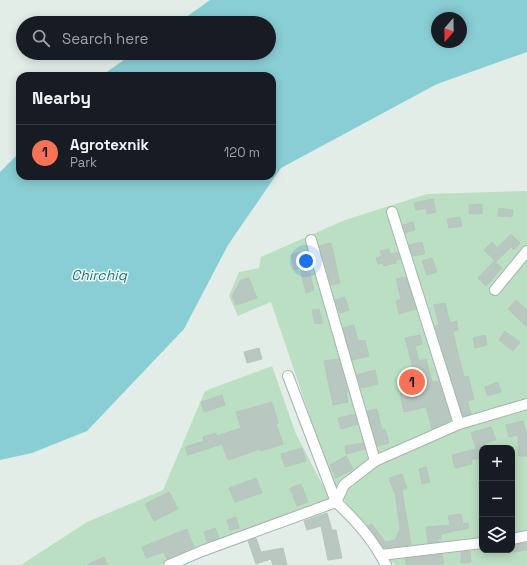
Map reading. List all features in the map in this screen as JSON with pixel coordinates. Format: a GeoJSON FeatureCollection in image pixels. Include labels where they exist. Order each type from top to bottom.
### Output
{"type":"FeatureCollection","features":[{"type":"Feature","properties":{"kind":"street"},"geometry":{"type":"LineString","coordinates":[[392,212],[459,424]]}},
{"type":"Feature","properties":{"kind":"street"},"geometry":{"type":"LineString","coordinates":[[311,240],[375,461]]}},
{"type":"Feature","properties":{"kind":"street"},"geometry":{"type":"LineString","coordinates":[[495,290],[527,251]]}},
{"type":"Feature","properties":{"kind":"street"},"geometry":{"type":"LineString","coordinates":[[288,376],[336,502],[349,513],[363,529],[386,565]]}},
{"type":"Feature","properties":{"kind":"street"},"geometry":{"type":"LineString","coordinates":[[169,565],[202,551],[336,502],[344,485],[375,461],[459,424],[527,404]]}},
{"type":"Feature","properties":{"kind":"street"},"geometry":{"type":"LineString","coordinates":[[515,538],[527,536]]}},
{"type":"Feature","properties":{"kind":"street"},"geometry":{"type":"LineString","coordinates":[[381,555],[479,542]]}},
{"type":"Feature","properties":{"kind":"green space"},"geometry":{"type":"Polygon","coordinates":[[[527,191],[527,565],[396,565],[380,553],[364,527],[333,485],[271,302],[238,316],[229,296],[239,272],[259,268],[261,257],[345,220],[427,194],[527,191]]]}},
{"type":"Feature","properties":{"kind":"green space"},"geometry":{"type":"Polygon","coordinates":[[[272,366],[296,434],[330,499],[160,565],[21,565],[87,522],[163,490],[205,391],[272,366]]]}},
{"type":"Feature","properties":{"kind":"water","name":"Chirchiq"},"geometry":{"type":"Polygon","coordinates":[[[210,0],[527,0],[527,52],[437,84],[281,168],[276,175],[276,72],[107,72],[124,60],[276,60],[276,16],[188,16],[210,0]]]}},
{"type":"Feature","properties":{"kind":"water","name":"Chirchiq"},"geometry":{"type":"Polygon","coordinates":[[[16,156],[16,180],[273,180],[228,245],[184,329],[87,431],[32,453],[0,460],[0,172],[16,156]]]}},
{"type":"Feature","properties":{"kind":"building"},"geometry":{"type":"Polygon","coordinates":[[[433,199],[436,212],[427,214],[426,208],[416,210],[414,203],[433,199]]]}},
{"type":"Feature","properties":{"kind":"building"},"geometry":{"type":"Polygon","coordinates":[[[482,204],[482,214],[469,214],[469,205],[482,204]]]}},
{"type":"Feature","properties":{"kind":"building"},"geometry":{"type":"Polygon","coordinates":[[[499,208],[513,210],[512,217],[498,216],[499,208]]]}},
{"type":"Feature","properties":{"kind":"building"},"geometry":{"type":"Polygon","coordinates":[[[460,217],[462,226],[449,228],[447,219],[460,217]]]}},
{"type":"Feature","properties":{"kind":"building"},"geometry":{"type":"Polygon","coordinates":[[[413,222],[415,230],[405,233],[403,225],[413,222]]]}},
{"type":"Feature","properties":{"kind":"building"},"geometry":{"type":"Polygon","coordinates":[[[511,234],[520,243],[514,250],[511,247],[496,262],[484,250],[492,242],[497,248],[511,234]]]}},
{"type":"Feature","properties":{"kind":"building"},"geometry":{"type":"Polygon","coordinates":[[[422,242],[425,254],[413,256],[409,245],[422,242]]]}},
{"type":"Feature","properties":{"kind":"building"},"geometry":{"type":"Polygon","coordinates":[[[331,243],[340,283],[331,285],[319,246],[331,243]]]}},
{"type":"Feature","properties":{"kind":"building"},"geometry":{"type":"Polygon","coordinates":[[[389,249],[390,254],[398,252],[400,259],[396,260],[396,263],[384,266],[383,263],[378,264],[376,258],[382,256],[380,251],[389,249]]]}},
{"type":"Feature","properties":{"kind":"building"},"geometry":{"type":"Polygon","coordinates":[[[307,250],[312,265],[308,266],[314,290],[306,293],[300,268],[295,270],[291,255],[307,250]]]}},
{"type":"Feature","properties":{"kind":"building"},"geometry":{"type":"Polygon","coordinates":[[[432,258],[437,272],[427,275],[422,261],[432,258]]]}},
{"type":"Feature","properties":{"kind":"building"},"geometry":{"type":"Polygon","coordinates":[[[494,261],[502,268],[486,286],[478,278],[494,261]]]}},
{"type":"Feature","properties":{"kind":"building"},"geometry":{"type":"Polygon","coordinates":[[[406,277],[416,309],[399,314],[396,301],[401,299],[396,279],[406,277]]]}},
{"type":"Feature","properties":{"kind":"building"},"geometry":{"type":"Polygon","coordinates":[[[249,278],[257,298],[236,305],[232,296],[241,280],[249,278]]]}},
{"type":"Feature","properties":{"kind":"building"},"geometry":{"type":"Polygon","coordinates":[[[345,297],[349,310],[340,313],[335,300],[345,297]]]}},
{"type":"Feature","properties":{"kind":"building"},"geometry":{"type":"Polygon","coordinates":[[[516,300],[527,310],[527,327],[508,309],[516,300]]]}},
{"type":"Feature","properties":{"kind":"building"},"geometry":{"type":"Polygon","coordinates":[[[445,303],[450,323],[457,321],[458,330],[453,331],[455,341],[464,377],[468,376],[474,399],[467,401],[471,414],[463,416],[435,326],[439,325],[434,305],[445,303]]]}},
{"type":"Feature","properties":{"kind":"building"},"geometry":{"type":"Polygon","coordinates":[[[319,309],[323,323],[315,324],[312,310],[319,309]]]}},
{"type":"Feature","properties":{"kind":"building"},"geometry":{"type":"Polygon","coordinates":[[[354,325],[358,341],[365,340],[369,356],[352,360],[343,328],[354,325]]]}},
{"type":"Feature","properties":{"kind":"building"},"geometry":{"type":"Polygon","coordinates":[[[505,331],[520,342],[513,351],[499,340],[505,331]]]}},
{"type":"Feature","properties":{"kind":"building"},"geometry":{"type":"Polygon","coordinates":[[[420,335],[422,344],[415,346],[419,361],[426,359],[432,382],[439,381],[451,420],[432,429],[426,407],[404,412],[400,394],[425,388],[420,369],[414,371],[405,338],[420,335]]]}},
{"type":"Feature","properties":{"kind":"building"},"geometry":{"type":"Polygon","coordinates":[[[485,335],[487,345],[475,348],[473,338],[485,335]]]}},
{"type":"Feature","properties":{"kind":"building"},"geometry":{"type":"Polygon","coordinates":[[[259,348],[262,359],[247,363],[244,352],[259,348]]]}},
{"type":"Feature","properties":{"kind":"building"},"geometry":{"type":"Polygon","coordinates":[[[339,359],[348,392],[346,392],[348,402],[333,405],[324,361],[339,359]]]}},
{"type":"Feature","properties":{"kind":"building"},"geometry":{"type":"Polygon","coordinates":[[[375,370],[378,384],[361,388],[357,375],[375,370]]]}},
{"type":"Feature","properties":{"kind":"building"},"geometry":{"type":"Polygon","coordinates":[[[498,382],[501,392],[488,396],[485,387],[498,382]]]}},
{"type":"Feature","properties":{"kind":"building"},"geometry":{"type":"Polygon","coordinates":[[[222,395],[225,405],[204,412],[201,402],[222,395]]]}},
{"type":"Feature","properties":{"kind":"building"},"geometry":{"type":"Polygon","coordinates":[[[272,402],[278,423],[276,424],[283,444],[261,451],[260,449],[228,460],[222,444],[188,455],[185,447],[204,441],[203,437],[216,433],[217,436],[241,428],[236,412],[272,402]]]}},
{"type":"Feature","properties":{"kind":"building"},"geometry":{"type":"Polygon","coordinates":[[[377,409],[382,430],[385,429],[389,443],[377,446],[367,411],[377,409]]]}},
{"type":"Feature","properties":{"kind":"building"},"geometry":{"type":"Polygon","coordinates":[[[355,414],[358,424],[341,429],[338,418],[355,414]]]}},
{"type":"Feature","properties":{"kind":"building"},"geometry":{"type":"Polygon","coordinates":[[[523,421],[527,435],[527,456],[518,456],[518,435],[509,437],[506,425],[523,421]]]}},
{"type":"Feature","properties":{"kind":"building"},"geometry":{"type":"Polygon","coordinates":[[[491,427],[496,440],[485,443],[485,445],[479,445],[479,458],[471,460],[472,464],[455,468],[452,455],[476,449],[471,433],[491,427]]]}},
{"type":"Feature","properties":{"kind":"building"},"geometry":{"type":"Polygon","coordinates":[[[363,443],[365,449],[346,454],[345,446],[363,443]]]}},
{"type":"Feature","properties":{"kind":"building"},"geometry":{"type":"Polygon","coordinates":[[[302,448],[306,461],[285,467],[281,454],[302,448]]]}},
{"type":"Feature","properties":{"kind":"building"},"geometry":{"type":"Polygon","coordinates":[[[346,456],[353,469],[336,478],[330,465],[346,456]]]}},
{"type":"Feature","properties":{"kind":"building"},"geometry":{"type":"Polygon","coordinates":[[[426,467],[430,482],[422,484],[419,469],[426,467]]]}},
{"type":"Feature","properties":{"kind":"building"},"geometry":{"type":"Polygon","coordinates":[[[402,474],[407,488],[402,490],[411,545],[384,548],[368,526],[372,524],[385,542],[395,540],[400,529],[395,492],[389,478],[402,474]]]}},
{"type":"Feature","properties":{"kind":"building"},"geometry":{"type":"Polygon","coordinates":[[[256,478],[262,493],[235,502],[229,488],[256,478]]]}},
{"type":"Feature","properties":{"kind":"building"},"geometry":{"type":"Polygon","coordinates":[[[301,484],[308,502],[297,506],[290,488],[301,484]]]}},
{"type":"Feature","properties":{"kind":"building"},"geometry":{"type":"Polygon","coordinates":[[[169,492],[178,509],[154,521],[145,504],[169,492]]]}},
{"type":"Feature","properties":{"kind":"building"},"geometry":{"type":"Polygon","coordinates":[[[327,513],[332,530],[336,530],[342,558],[328,560],[321,526],[307,530],[304,521],[327,513]]]}},
{"type":"Feature","properties":{"kind":"building"},"geometry":{"type":"Polygon","coordinates":[[[461,514],[463,524],[468,523],[469,528],[441,534],[441,539],[438,539],[439,542],[428,543],[426,527],[450,525],[448,516],[461,514]]]}},
{"type":"Feature","properties":{"kind":"building"},"geometry":{"type":"Polygon","coordinates":[[[236,517],[239,528],[230,530],[227,520],[236,517]]]}},
{"type":"Feature","properties":{"kind":"building"},"geometry":{"type":"Polygon","coordinates":[[[215,528],[219,538],[207,542],[204,532],[215,528]]]}},
{"type":"Feature","properties":{"kind":"building"},"geometry":{"type":"Polygon","coordinates":[[[187,529],[194,547],[167,559],[164,552],[146,558],[142,547],[187,529]]]}},
{"type":"Feature","properties":{"kind":"building"},"geometry":{"type":"Polygon","coordinates":[[[256,538],[261,552],[283,548],[287,565],[273,565],[271,559],[256,564],[248,541],[256,538]]]}},
{"type":"Feature","properties":{"kind":"building"},"geometry":{"type":"Polygon","coordinates":[[[527,543],[527,550],[515,552],[515,545],[527,543]]]}},
{"type":"Feature","properties":{"kind":"building"},"geometry":{"type":"Polygon","coordinates":[[[470,551],[471,562],[461,563],[461,552],[470,551]]]}},
{"type":"Feature","properties":{"kind":"building"},"geometry":{"type":"Polygon","coordinates":[[[442,554],[444,563],[438,565],[407,565],[405,559],[442,554]]]}},
{"type":"Feature","properties":{"kind":"building"},"geometry":{"type":"Polygon","coordinates":[[[104,557],[108,565],[87,565],[104,557]]]}},
{"type":"Feature","properties":{"kind":"place","name":"Agrotexnik"},"geometry":{"type":"Point","coordinates":[412,382]}}]}
